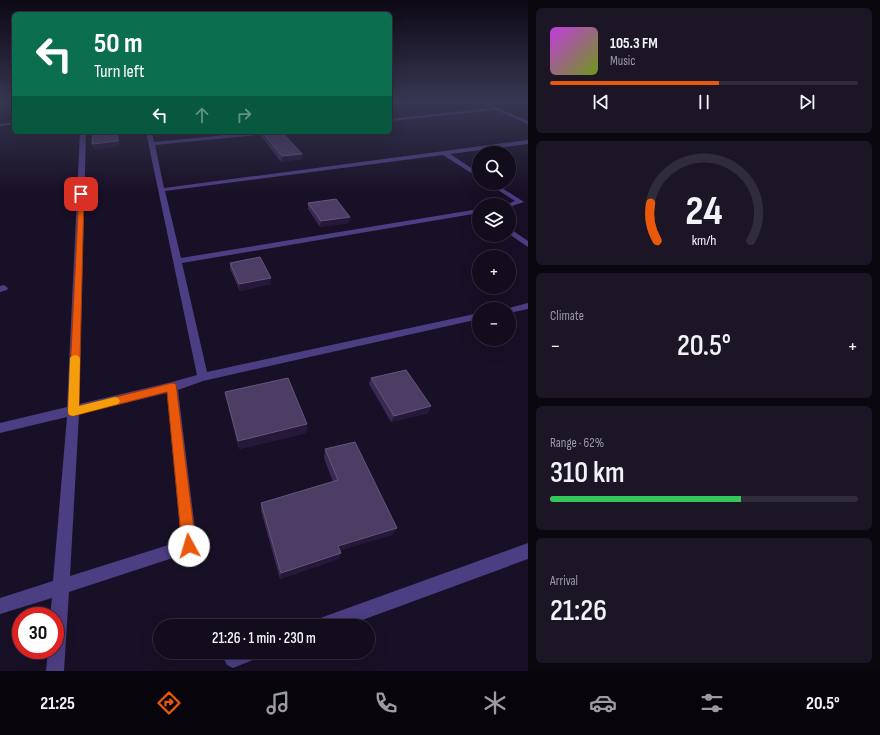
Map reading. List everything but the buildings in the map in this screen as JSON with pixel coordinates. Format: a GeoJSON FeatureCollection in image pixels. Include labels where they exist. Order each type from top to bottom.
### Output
{"type":"FeatureCollection","features":[{"type":"Feature","properties":{"kind":"street"},"geometry":{"type":"LineString","coordinates":[[55,671],[73,412],[83,134]]}},
{"type":"Feature","properties":{"kind":"street"},"geometry":{"type":"LineString","coordinates":[[149,134],[203,377]]}},
{"type":"Feature","properties":{"kind":"street"},"geometry":{"type":"LineString","coordinates":[[151,144],[250,134]]}},
{"type":"Feature","properties":{"kind":"street"},"geometry":{"type":"LineString","coordinates":[[161,190],[443,152],[520,143],[528,145]]}},
{"type":"Feature","properties":{"kind":"street"},"geometry":{"type":"LineString","coordinates":[[443,152],[472,171]]}},
{"type":"Feature","properties":{"kind":"street"},"geometry":{"type":"LineString","coordinates":[[503,190],[524,202]]}},
{"type":"Feature","properties":{"kind":"street"},"geometry":{"type":"LineString","coordinates":[[178,261],[472,212]]}},
{"type":"Feature","properties":{"kind":"street"},"geometry":{"type":"LineString","coordinates":[[516,236],[528,245]]}},
{"type":"Feature","properties":{"kind":"street"},"geometry":{"type":"LineString","coordinates":[[516,309],[528,306]]}},
{"type":"Feature","properties":{"kind":"street"},"geometry":{"type":"LineString","coordinates":[[0,428],[73,412],[172,387],[203,377],[472,318]]}},
{"type":"Feature","properties":{"kind":"street"},"geometry":{"type":"LineString","coordinates":[[0,606],[189,546],[172,387]]}},
{"type":"Feature","properties":{"kind":"street"},"geometry":{"type":"LineString","coordinates":[[342,619],[528,551]]}},
{"type":"Feature","properties":{"kind":"slow traffic"},"geometry":{"type":"LineString","coordinates":[[75,358],[73,412],[115,401]]}},
{"type":"Feature","properties":{"kind":"route"},"geometry":{"type":"LineString","coordinates":[[81,194],[73,412],[172,387],[189,546]]}}]}
